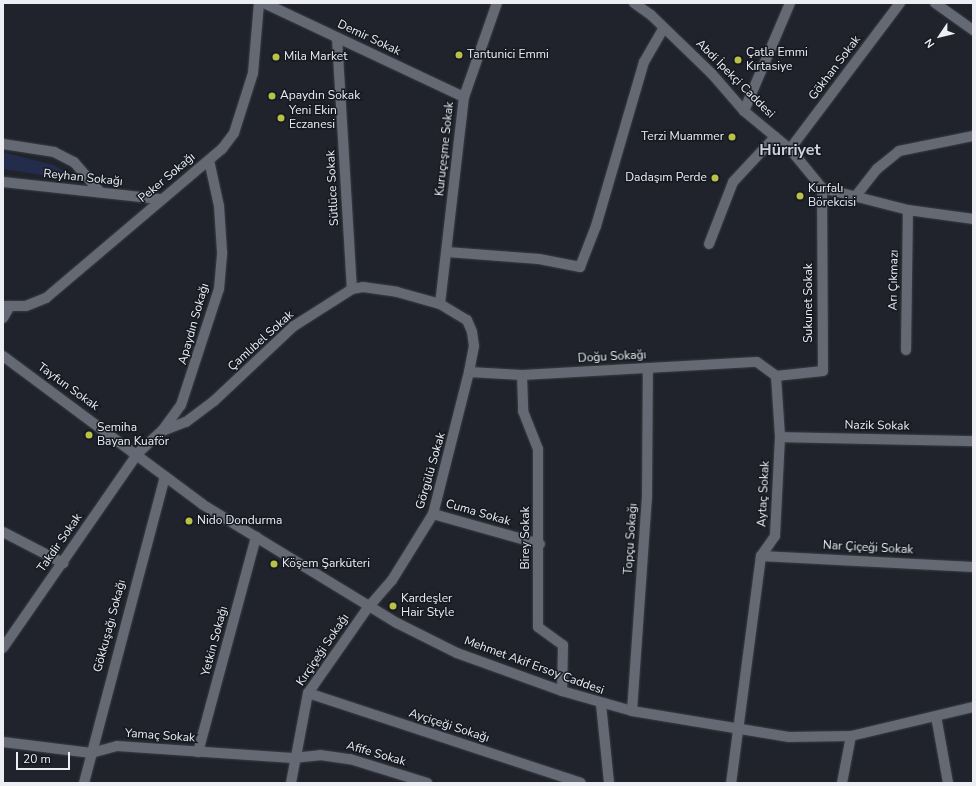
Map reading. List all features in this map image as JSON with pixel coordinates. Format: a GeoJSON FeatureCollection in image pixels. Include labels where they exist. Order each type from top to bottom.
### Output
{"type":"FeatureCollection","features":[{"type":"Feature","properties":{"kind":"street","name":"Peker Sokağı"},"geometry":{"type":"LineString","coordinates":[[6,306],[26,306],[46,298],[160,199],[209,160],[234,133],[244,107],[253,73],[259,3]]}},
{"type":"Feature","properties":{"kind":"street","name":"Demir Sokak"},"geometry":{"type":"LineString","coordinates":[[264,3],[464,97]]}},
{"type":"Feature","properties":{"kind":"street","name":"Kuruçeşme Sokak"},"geometry":{"type":"LineString","coordinates":[[440,304],[464,97],[497,3]]}},
{"type":"Feature","properties":{"kind":"street","name":"Abdi İpekçi Caddesi"},"geometry":{"type":"LineString","coordinates":[[634,3],[664,28],[744,111],[790,149],[822,188]]}},
{"type":"Feature","properties":{"kind":"street"},"geometry":{"type":"LineString","coordinates":[[744,111],[790,3]]}},
{"type":"Feature","properties":{"kind":"street","name":"Gökhan Sokak"},"geometry":{"type":"LineString","coordinates":[[790,149],[900,3]]}},
{"type":"Feature","properties":{"kind":"street"},"geometry":{"type":"LineString","coordinates":[[936,3],[973,30]]}},
{"type":"Feature","properties":{"kind":"street"},"geometry":{"type":"LineString","coordinates":[[447,252],[539,259],[580,267],[596,226],[644,62],[664,28]]}},
{"type":"Feature","properties":{"kind":"street","name":"Sütlüce Sokak"},"geometry":{"type":"LineString","coordinates":[[337,38],[352,289]]}},
{"type":"Feature","properties":{"kind":"street"},"geometry":{"type":"LineString","coordinates":[[856,197],[877,169],[899,151],[973,136]]}},
{"type":"Feature","properties":{"kind":"street"},"geometry":{"type":"LineString","coordinates":[[709,244],[733,182],[775,137]]}},
{"type":"Feature","properties":{"kind":"street"},"geometry":{"type":"LineString","coordinates":[[3,144],[54,152],[74,162],[100,192]]}},
{"type":"Feature","properties":{"kind":"street","name":"Apaydın Sokağı"},"geometry":{"type":"LineString","coordinates":[[138,453],[162,432],[181,405],[192,377],[219,289],[222,252],[219,206],[209,160]]}},
{"type":"Feature","properties":{"kind":"street","name":"Reyhan Sokağı"},"geometry":{"type":"LineString","coordinates":[[3,182],[160,199]]}},
{"type":"Feature","properties":{"kind":"street"},"geometry":{"type":"LineString","coordinates":[[822,188],[908,210],[973,219]]}},
{"type":"Feature","properties":{"kind":"street","name":"Sukunet Sokak"},"geometry":{"type":"LineString","coordinates":[[776,376],[823,371],[822,188]]}},
{"type":"Feature","properties":{"kind":"street","name":"Arı Çıkmazı"},"geometry":{"type":"LineString","coordinates":[[906,350],[908,210]]}},
{"type":"Feature","properties":{"kind":"street"},"geometry":{"type":"LineString","coordinates":[[352,289],[363,287],[397,292],[440,304],[467,320],[472,332],[474,346],[469,372]]}},
{"type":"Feature","properties":{"kind":"street","name":"Çamlıbel Sokak"},"geometry":{"type":"LineString","coordinates":[[162,432],[186,422],[214,401],[294,326],[352,289]]}},
{"type":"Feature","properties":{"kind":"street"},"geometry":{"type":"LineString","coordinates":[[3,318],[6,306]]}},
{"type":"Feature","properties":{"kind":"street","name":"Tayfun Sokak"},"geometry":{"type":"LineString","coordinates":[[3,356],[138,453]]}},
{"type":"Feature","properties":{"kind":"street","name":"Doğu Sokağı"},"geometry":{"type":"LineString","coordinates":[[469,372],[522,375],[757,362],[776,376]]}},
{"type":"Feature","properties":{"kind":"street","name":"Topçu Sokağı"},"geometry":{"type":"LineString","coordinates":[[632,711],[647,497],[648,368]]}},
{"type":"Feature","properties":{"kind":"street","name":"Görgülü Sokak"},"geometry":{"type":"LineString","coordinates":[[369,606],[392,580],[433,514],[469,372]]}},
{"type":"Feature","properties":{"kind":"street","name":"Birey Sokak"},"geometry":{"type":"LineString","coordinates":[[522,375],[523,411],[538,449],[540,544],[538,627],[564,646],[562,691]]}},
{"type":"Feature","properties":{"kind":"street","name":"Aytaç Sokak"},"geometry":{"type":"LineString","coordinates":[[732,783],[761,556],[775,536],[780,437],[776,376]]}},
{"type":"Feature","properties":{"kind":"street","name":"Nazik Sokak"},"geometry":{"type":"LineString","coordinates":[[780,437],[973,441]]}},
{"type":"Feature","properties":{"kind":"street","name":"Mehmet Akif Ersoy Caddesi"},"geometry":{"type":"LineString","coordinates":[[138,453],[165,476],[256,537],[369,606],[457,653],[601,704],[632,711],[739,727],[789,737],[851,736],[973,707]]}},
{"type":"Feature","properties":{"kind":"street","name":"Takdir Sokak"},"geometry":{"type":"LineString","coordinates":[[4,646],[138,453]]}},
{"type":"Feature","properties":{"kind":"street","name":"Gökkuşağı Sokağı"},"geometry":{"type":"LineString","coordinates":[[84,783],[165,476]]}},
{"type":"Feature","properties":{"kind":"street","name":"Cuma Sokak"},"geometry":{"type":"LineString","coordinates":[[433,514],[540,544]]}},
{"type":"Feature","properties":{"kind":"street"},"geometry":{"type":"LineString","coordinates":[[3,532],[63,562]]}},
{"type":"Feature","properties":{"kind":"street","name":"Yetkin Sokağı"},"geometry":{"type":"LineString","coordinates":[[198,752],[256,537]]}},
{"type":"Feature","properties":{"kind":"street","name":"Nar Çiçeği Sokak"},"geometry":{"type":"LineString","coordinates":[[761,556],[973,567]]}},
{"type":"Feature","properties":{"kind":"street","name":"Kırçiçeği Sokağı"},"geometry":{"type":"LineString","coordinates":[[291,783],[293,758],[308,693],[369,606]]}},
{"type":"Feature","properties":{"kind":"street","name":"Ayçiçeği Sokağı"},"geometry":{"type":"LineString","coordinates":[[308,693],[581,783]]}},
{"type":"Feature","properties":{"kind":"street"},"geometry":{"type":"LineString","coordinates":[[601,704],[609,783]]}},
{"type":"Feature","properties":{"kind":"street"},"geometry":{"type":"LineString","coordinates":[[936,716],[948,783]]}},
{"type":"Feature","properties":{"kind":"street"},"geometry":{"type":"LineString","coordinates":[[842,783],[851,736]]}},
{"type":"Feature","properties":{"kind":"street","name":"Yamaç Sokak"},"geometry":{"type":"LineString","coordinates":[[3,742],[91,752],[117,746],[293,758]]}},
{"type":"Feature","properties":{"kind":"street","name":"Afife Sokak"},"geometry":{"type":"LineString","coordinates":[[293,758],[320,755],[350,759],[427,783]]}},
{"type":"Feature","properties":{"kind":"shaded area"},"geometry":{"type":"Polygon","coordinates":[[[3,152],[53,165],[74,176],[74,180],[3,169],[3,152]]]}},
{"type":"Feature","properties":{"kind":"place","name":"Tantunici Emmi"},"geometry":{"type":"Point","coordinates":[459,55]}},
{"type":"Feature","properties":{"kind":"place","name":"Mila Market"},"geometry":{"type":"Point","coordinates":[276,57]}},
{"type":"Feature","properties":{"kind":"place","name":"Çatla Emmi Kırtasiye"},"geometry":{"type":"Point","coordinates":[738,60]}},
{"type":"Feature","properties":{"kind":"place","name":"Apaydın Sokak"},"geometry":{"type":"Point","coordinates":[272,96]}},
{"type":"Feature","properties":{"kind":"place","name":"Yeni Ekin Eczanesi"},"geometry":{"type":"Point","coordinates":[281,118]}},
{"type":"Feature","properties":{"kind":"place","name":"Terzi Muammer"},"geometry":{"type":"Point","coordinates":[732,137]}},
{"type":"Feature","properties":{"kind":"place","name":"Dadaşım Perde"},"geometry":{"type":"Point","coordinates":[715,178]}},
{"type":"Feature","properties":{"kind":"place","name":"Kurfalı Börekcisi"},"geometry":{"type":"Point","coordinates":[800,196]}},
{"type":"Feature","properties":{"kind":"place","name":"Semiha Bayan Kuaför"},"geometry":{"type":"Point","coordinates":[89,435]}},
{"type":"Feature","properties":{"kind":"place","name":"Nido Dondurma"},"geometry":{"type":"Point","coordinates":[189,521]}},
{"type":"Feature","properties":{"kind":"place","name":"Köşem Şarküteri"},"geometry":{"type":"Point","coordinates":[274,564]}},
{"type":"Feature","properties":{"kind":"place","name":"Kardeşler Hair Style"},"geometry":{"type":"Point","coordinates":[393,606]}},
{"type":"Feature","properties":{"kind":"district","name":"Hürriyet"},"geometry":{"type":"Point","coordinates":[790,150]}}]}
